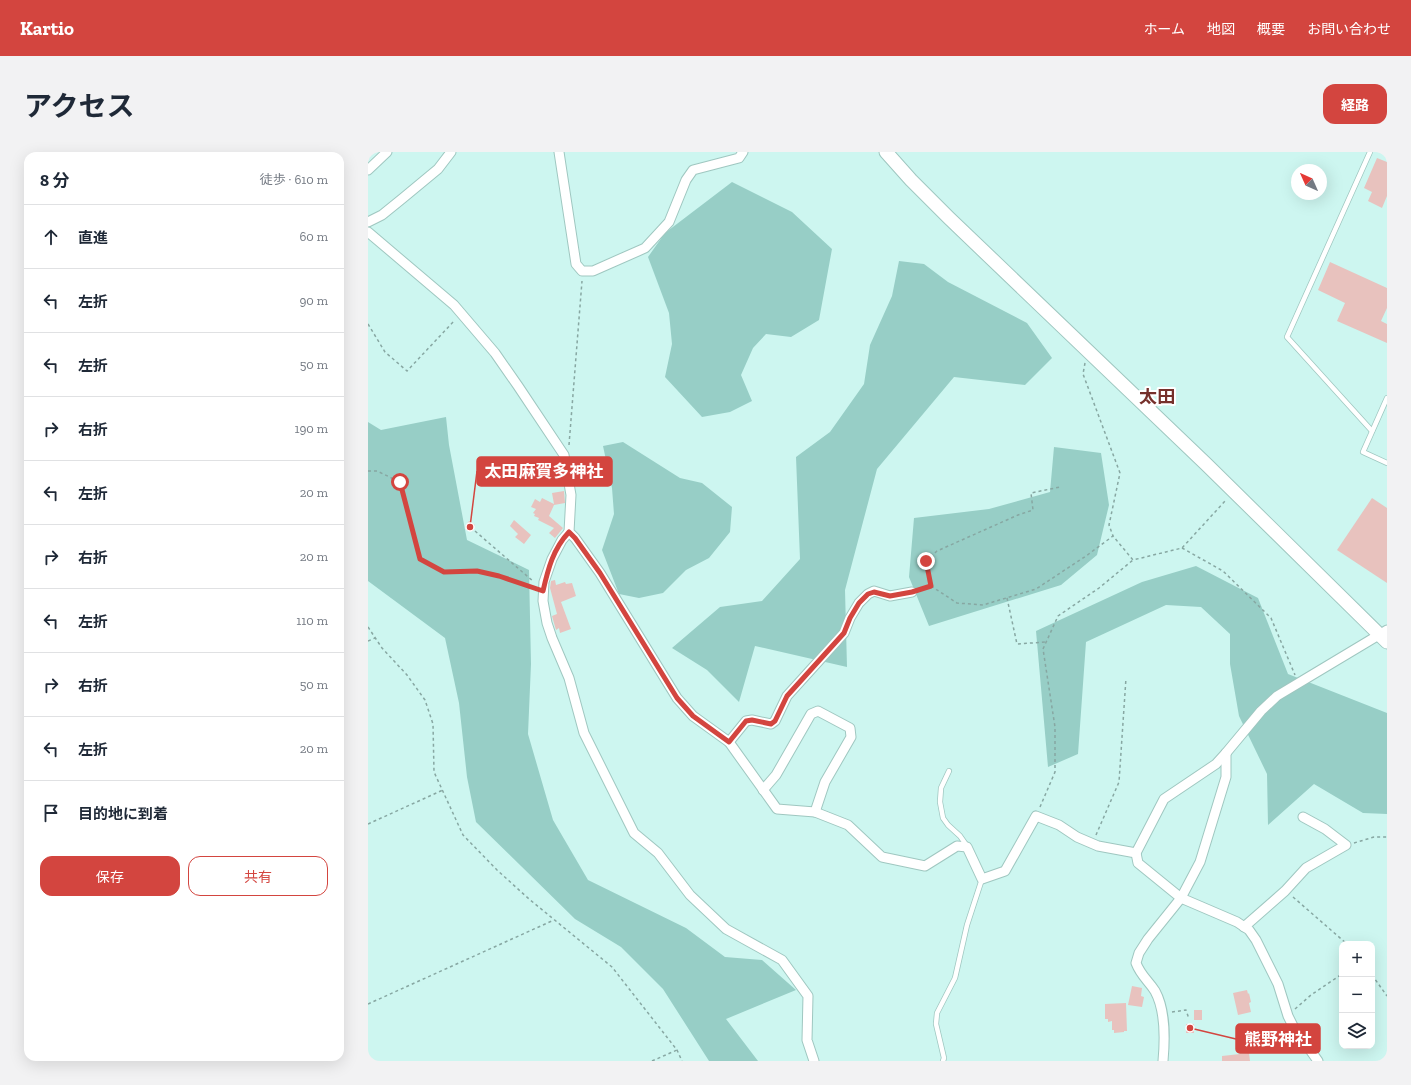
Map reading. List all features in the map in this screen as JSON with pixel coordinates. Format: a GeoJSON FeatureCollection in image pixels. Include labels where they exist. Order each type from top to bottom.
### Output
{"type":"FeatureCollection","features":[{"type":"Feature","properties":{"kind":"street"},"geometry":{"type":"LineString","coordinates":[[368,170],[387,152]]}},
{"type":"Feature","properties":{"kind":"street"},"geometry":{"type":"LineString","coordinates":[[368,222],[382,215],[438,169],[451,152]]}},
{"type":"Feature","properties":{"kind":"street"},"geometry":{"type":"LineString","coordinates":[[559,152],[576,264],[582,271],[593,271],[645,248],[669,222],[686,180],[693,170],[739,158],[743,152]]}},
{"type":"Feature","properties":{"kind":"street"},"geometry":{"type":"LineString","coordinates":[[886,152],[948,218],[1384,636],[1277,696],[1261,711],[1216,764],[1164,799],[1136,853],[1138,863],[1181,898],[1237,922],[1249,930],[1256,940],[1278,984],[1288,1016],[1293,1026],[1318,1061]]}},
{"type":"Feature","properties":{"kind":"street"},"geometry":{"type":"LineString","coordinates":[[368,232],[443,295],[461,313],[507,370],[564,455],[571,495],[569,532],[562,540],[552,559],[544,582],[543,601],[547,623],[569,678],[584,733],[634,833],[658,853],[690,895],[726,929],[782,960],[808,996],[807,1040],[814,1061]]}},
{"type":"Feature","properties":{"kind":"street"},"geometry":{"type":"LineString","coordinates":[[569,532],[600,573],[677,698],[693,716],[729,742],[777,809],[815,812],[848,825],[882,857],[925,866],[957,846],[967,847],[982,879],[1006,871],[1036,816],[1059,825],[1077,837],[1092,844],[1136,853]]}},
{"type":"Feature","properties":{"kind":"street"},"geometry":{"type":"LineString","coordinates":[[729,742],[746,721],[752,720],[771,724],[775,721],[787,696],[844,633],[850,618],[859,603],[868,594],[874,592],[890,596],[912,592]]}},
{"type":"Feature","properties":{"kind":"street"},"geometry":{"type":"LineString","coordinates":[[763,790],[776,775],[811,714],[818,711],[850,728],[851,737],[825,782],[815,812]]}},
{"type":"Feature","properties":{"kind":"street"},"geometry":{"type":"LineString","coordinates":[[1163,1061],[1164,1051],[1162,1014],[1155,992],[1140,973],[1136,963],[1139,953],[1148,939],[1181,898],[1200,862],[1226,778],[1226,753]]}},
{"type":"Feature","properties":{"kind":"street"},"geometry":{"type":"LineString","coordinates":[[1244,927],[1285,891],[1306,868],[1346,845],[1325,829],[1303,817]]}},
{"type":"Feature","properties":{"kind":"lane"},"geometry":{"type":"LineString","coordinates":[[1370,152],[1287,337],[1372,431]]}},
{"type":"Feature","properties":{"kind":"lane"},"geometry":{"type":"LineString","coordinates":[[1387,398],[1363,452],[1387,463]]}},
{"type":"Feature","properties":{"kind":"lane"},"geometry":{"type":"LineString","coordinates":[[949,771],[940,788],[940,802],[943,818],[960,836],[967,847]]}},
{"type":"Feature","properties":{"kind":"lane"},"geometry":{"type":"LineString","coordinates":[[943,1061],[944,1058],[936,1024],[937,1013],[955,978],[967,925],[982,879]]}},
{"type":"Feature","properties":{"kind":"path"},"geometry":{"type":"LineString","coordinates":[[564,455],[569,448],[582,271]]}},
{"type":"Feature","properties":{"kind":"path"},"geometry":{"type":"LineString","coordinates":[[368,324],[385,352],[406,371],[461,313]]}},
{"type":"Feature","properties":{"kind":"path"},"geometry":{"type":"LineString","coordinates":[[1086,350],[1083,374],[1120,473],[1109,525],[1113,536],[1133,560]]}},
{"type":"Feature","properties":{"kind":"path"},"geometry":{"type":"LineString","coordinates":[[368,471],[377,471],[400,482],[420,559],[444,572],[477,571],[499,576],[543,590]]}},
{"type":"Feature","properties":{"kind":"path"},"geometry":{"type":"LineString","coordinates":[[1060,487],[1031,493],[1033,510],[1018,515],[937,551],[926,561],[931,586],[957,603],[983,604],[1007,598],[1036,589],[1113,536]]}},
{"type":"Feature","properties":{"kind":"path"},"geometry":{"type":"LineString","coordinates":[[1036,816],[1055,772],[1055,727],[1043,649],[1058,616],[1099,588],[1133,560],[1182,548],[1233,491]]}},
{"type":"Feature","properties":{"kind":"path"},"geometry":{"type":"LineString","coordinates":[[475,531],[543,590]]}},
{"type":"Feature","properties":{"kind":"path"},"geometry":{"type":"LineString","coordinates":[[1182,548],[1223,571],[1271,618],[1299,683]]}},
{"type":"Feature","properties":{"kind":"path"},"geometry":{"type":"LineString","coordinates":[[912,592],[931,586]]}},
{"type":"Feature","properties":{"kind":"path"},"geometry":{"type":"LineString","coordinates":[[1007,598],[1017,644],[1046,642]]}},
{"type":"Feature","properties":{"kind":"path"},"geometry":{"type":"LineString","coordinates":[[368,627],[382,648],[407,675],[425,700],[433,724],[434,772],[464,835],[497,870],[554,920],[612,967],[677,1050],[682,1061]]}},
{"type":"Feature","properties":{"kind":"path"},"geometry":{"type":"LineString","coordinates":[[368,641],[375,638]]}},
{"type":"Feature","properties":{"kind":"path"},"geometry":{"type":"LineString","coordinates":[[1092,844],[1119,782],[1126,678]]}},
{"type":"Feature","properties":{"kind":"path"},"geometry":{"type":"LineString","coordinates":[[368,824],[443,790]]}},
{"type":"Feature","properties":{"kind":"path"},"geometry":{"type":"LineString","coordinates":[[1346,845],[1374,837],[1387,838]]}},
{"type":"Feature","properties":{"kind":"path"},"geometry":{"type":"LineString","coordinates":[[1285,891],[1343,941]]}},
{"type":"Feature","properties":{"kind":"path"},"geometry":{"type":"LineString","coordinates":[[368,1004],[554,920]]}},
{"type":"Feature","properties":{"kind":"path"},"geometry":{"type":"LineString","coordinates":[[1288,1016],[1311,994],[1339,976]]}},
{"type":"Feature","properties":{"kind":"path"},"geometry":{"type":"LineString","coordinates":[[1373,977],[1387,996]]}},
{"type":"Feature","properties":{"kind":"path"},"geometry":{"type":"LineString","coordinates":[[1162,1014],[1186,1010],[1189,1019]]}},
{"type":"Feature","properties":{"kind":"path"},"geometry":{"type":"LineString","coordinates":[[652,1061],[677,1050]]}},
{"type":"Feature","properties":{"kind":"green space"},"geometry":{"type":"Polygon","coordinates":[[[732,182],[792,212],[832,249],[819,320],[791,337],[766,334],[753,348],[741,375],[752,401],[730,412],[702,417],[665,377],[672,344],[669,313],[648,257],[665,233],[732,182]]]}},
{"type":"Feature","properties":{"kind":"green space"},"geometry":{"type":"Polygon","coordinates":[[[899,261],[924,264],[948,282],[1027,323],[1052,358],[1025,385],[954,377],[877,469],[845,590],[847,667],[755,646],[739,702],[707,670],[672,648],[720,607],[762,601],[800,559],[796,457],[830,432],[864,384],[870,345],[892,296],[899,261]]]}},
{"type":"Feature","properties":{"kind":"green space"},"geometry":{"type":"Polygon","coordinates":[[[446,417],[449,445],[467,540],[529,570],[531,664],[528,734],[553,820],[588,880],[686,928],[725,957],[762,960],[796,990],[726,1019],[758,1061],[709,1061],[663,989],[621,947],[575,919],[476,822],[467,777],[459,703],[445,638],[368,581],[368,422],[381,430],[446,417]]]}},
{"type":"Feature","properties":{"kind":"green space"},"geometry":{"type":"Polygon","coordinates":[[[623,442],[680,478],[702,483],[732,507],[730,532],[709,558],[686,570],[663,593],[639,598],[619,594],[602,550],[614,514],[612,488],[603,446],[623,442]]]}},
{"type":"Feature","properties":{"kind":"green space"},"geometry":{"type":"Polygon","coordinates":[[[1054,447],[1101,453],[1109,505],[1097,555],[1061,585],[929,626],[909,577],[914,518],[989,509],[1050,492],[1054,447]]]}},
{"type":"Feature","properties":{"kind":"green space"},"geometry":{"type":"Polygon","coordinates":[[[1196,566],[1258,598],[1288,674],[1387,713],[1387,814],[1363,813],[1314,784],[1268,825],[1267,774],[1239,716],[1230,664],[1230,634],[1201,607],[1166,605],[1086,642],[1078,754],[1048,767],[1036,631],[1142,582],[1196,566]]]}},
{"type":"Feature","properties":{"kind":"building"},"geometry":{"type":"Polygon","coordinates":[[[1377,158],[1387,162],[1387,196],[1382,208],[1368,201],[1372,192],[1364,188],[1377,158]]]}},
{"type":"Feature","properties":{"kind":"building"},"geometry":{"type":"Polygon","coordinates":[[[1330,262],[1387,288],[1387,308],[1381,321],[1387,324],[1387,343],[1337,321],[1345,303],[1318,290],[1330,262]]]}},
{"type":"Feature","properties":{"kind":"building"},"geometry":{"type":"Polygon","coordinates":[[[564,491],[565,503],[554,505],[549,516],[563,528],[555,538],[549,533],[554,528],[538,520],[539,518],[534,516],[535,514],[533,513],[536,509],[531,507],[535,499],[540,502],[542,498],[554,504],[552,493],[564,491]]]}},
{"type":"Feature","properties":{"kind":"building"},"geometry":{"type":"Polygon","coordinates":[[[1372,498],[1387,508],[1387,583],[1337,550],[1372,498]]]}},
{"type":"Feature","properties":{"kind":"building"},"geometry":{"type":"Polygon","coordinates":[[[514,520],[531,535],[524,544],[515,537],[518,534],[510,526],[514,520]]]}},
{"type":"Feature","properties":{"kind":"building"},"geometry":{"type":"Polygon","coordinates":[[[469,521],[475,525],[471,531],[465,527],[469,521]]]}},
{"type":"Feature","properties":{"kind":"building"},"geometry":{"type":"Polygon","coordinates":[[[555,580],[556,585],[565,582],[566,584],[572,583],[576,596],[561,602],[571,629],[560,633],[559,628],[556,630],[552,616],[557,614],[550,588],[551,581],[555,580]]]}},
{"type":"Feature","properties":{"kind":"building"},"geometry":{"type":"Polygon","coordinates":[[[1132,986],[1142,988],[1141,996],[1144,997],[1142,1007],[1128,1005],[1132,986]]]}},
{"type":"Feature","properties":{"kind":"building"},"geometry":{"type":"Polygon","coordinates":[[[1247,990],[1251,1002],[1249,1003],[1251,1012],[1238,1015],[1233,993],[1247,990]]]}},
{"type":"Feature","properties":{"kind":"building"},"geometry":{"type":"Polygon","coordinates":[[[1126,1003],[1127,1031],[1114,1033],[1114,1030],[1112,1030],[1112,1021],[1108,1022],[1108,1019],[1105,1019],[1105,1004],[1126,1003]]]}},
{"type":"Feature","properties":{"kind":"building"},"geometry":{"type":"Polygon","coordinates":[[[1194,1010],[1202,1010],[1202,1020],[1194,1020],[1194,1010]]]}},
{"type":"Feature","properties":{"kind":"building"},"geometry":{"type":"Polygon","coordinates":[[[1186,1024],[1194,1024],[1194,1033],[1186,1033],[1186,1024]]]}},
{"type":"Feature","properties":{"kind":"building"},"geometry":{"type":"Polygon","coordinates":[[[1249,1053],[1250,1061],[1222,1061],[1222,1056],[1249,1053]]]}},
{"type":"Feature","properties":{"kind":"place","name":"太田麻賀多神社"},"geometry":{"type":"Point","coordinates":[470,527]}},
{"type":"Feature","properties":{"kind":"place","name":"熊野神社"},"geometry":{"type":"Point","coordinates":[1190,1028]}},
{"type":"Feature","properties":{"kind":"district","name":"太田"},"geometry":{"type":"Point","coordinates":[1157,397]}},
{"type":"Feature","properties":{"kind":"route"},"geometry":{"type":"LineString","coordinates":[[400,482],[420,559],[444,572],[477,571],[499,576],[543,591],[544,582],[552,559],[562,540],[569,532],[600,573],[664,680],[677,698],[693,716],[729,742],[746,721],[752,720],[771,724],[775,721],[787,696],[807,676],[844,633],[850,618],[859,603],[868,594],[874,592],[890,596],[912,592],[931,586],[926,561]]}}]}
